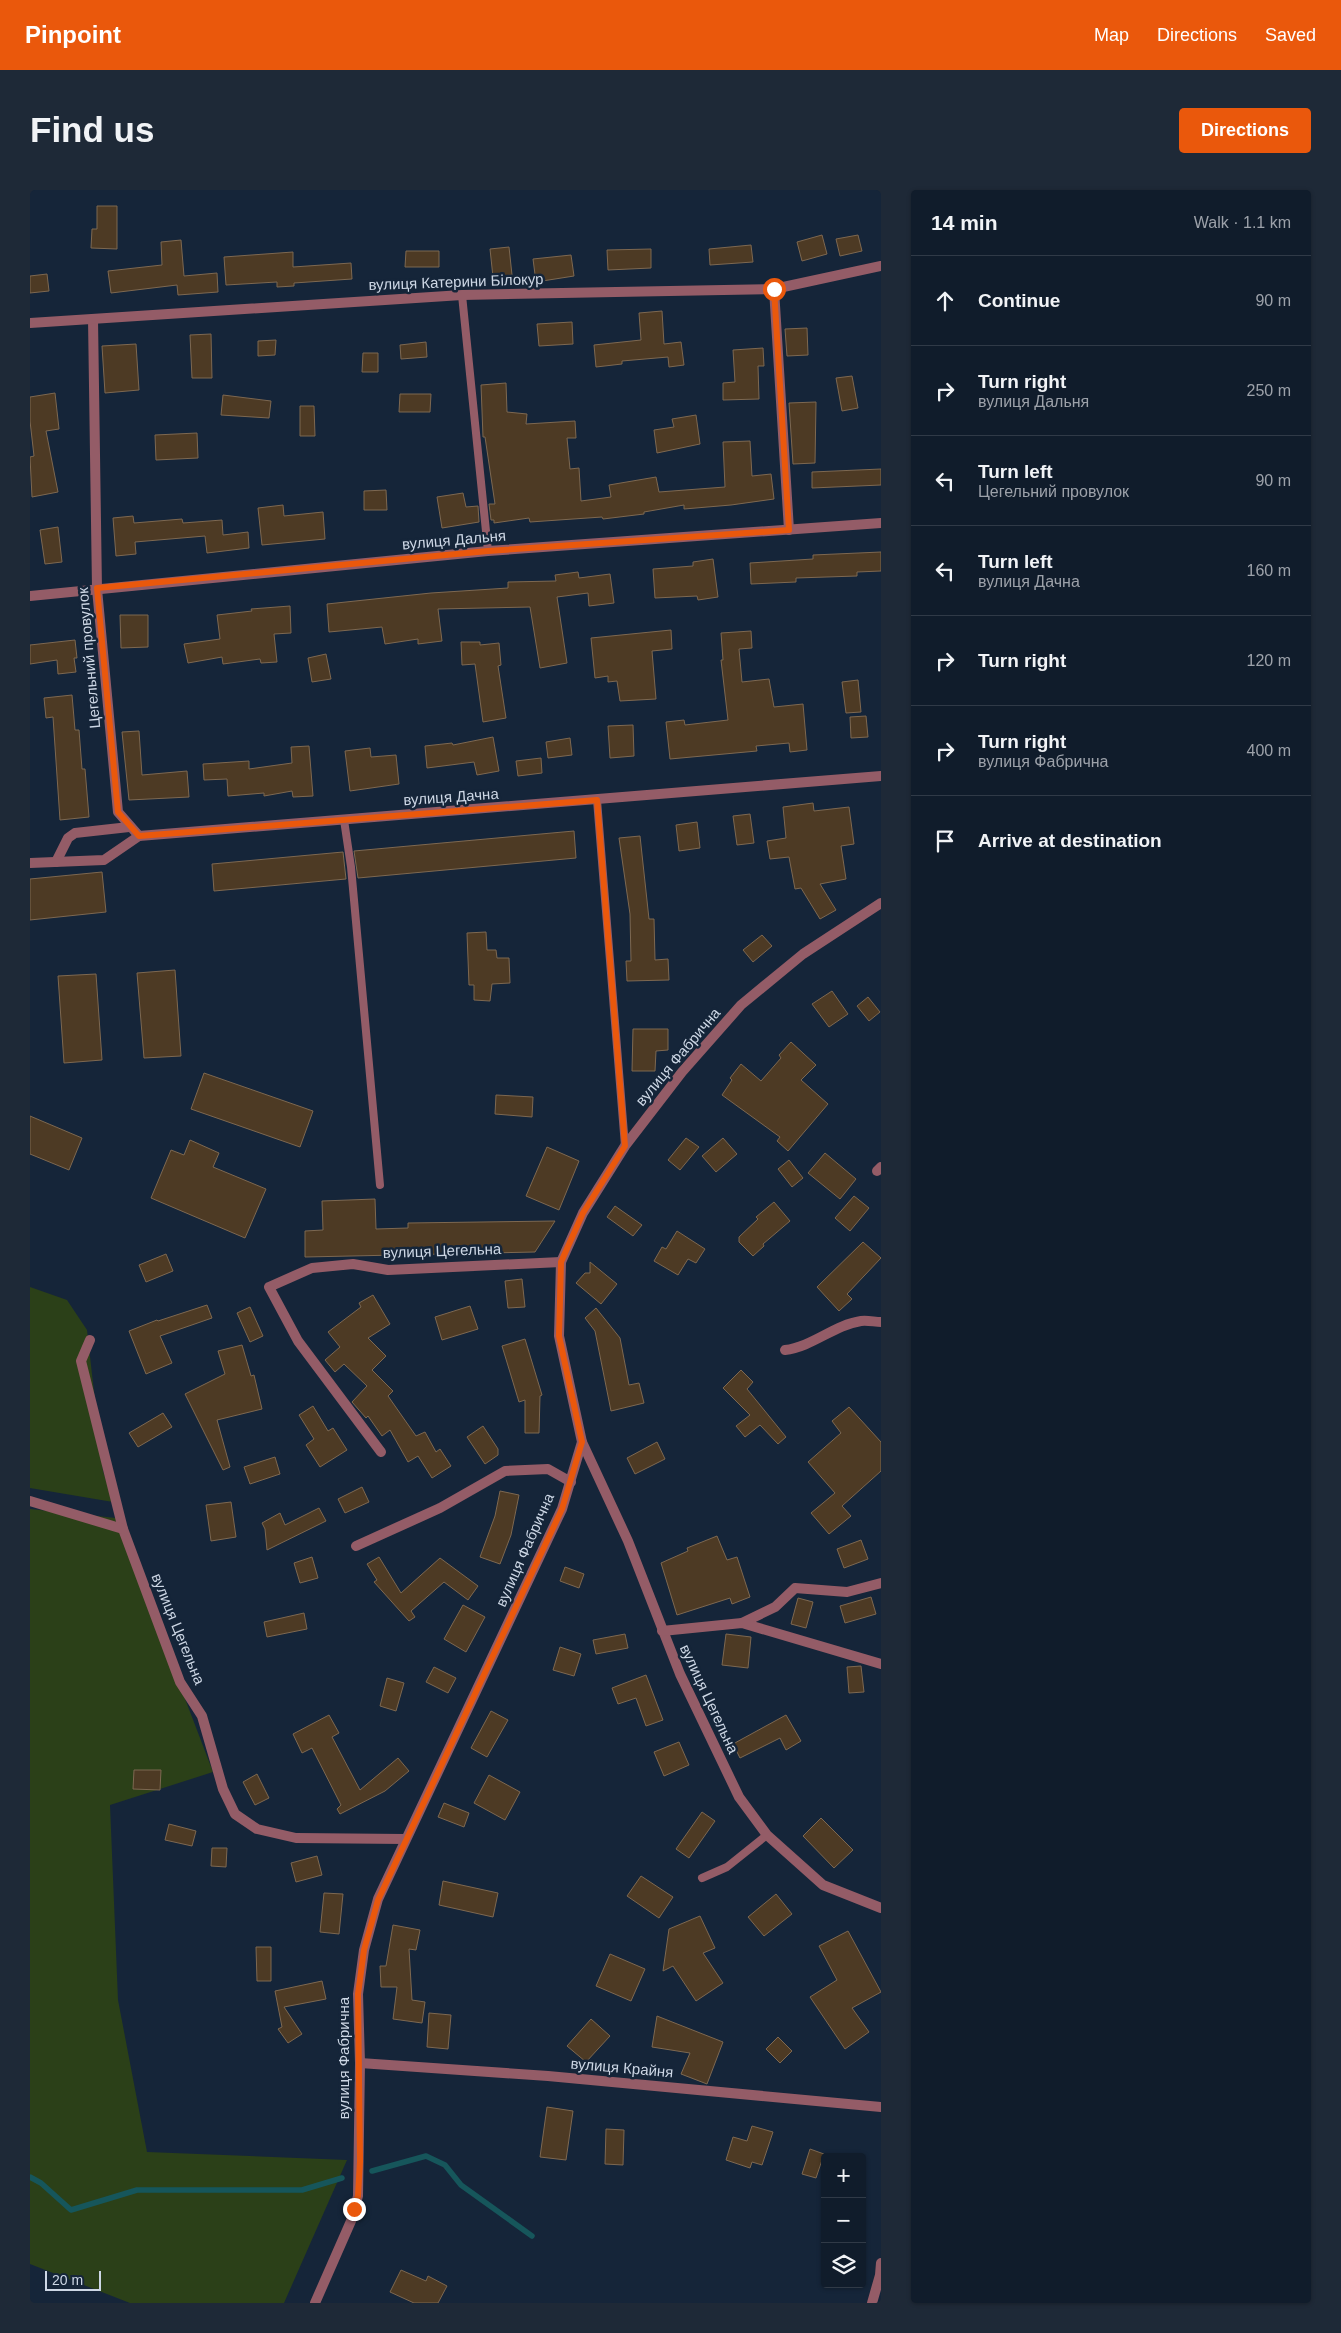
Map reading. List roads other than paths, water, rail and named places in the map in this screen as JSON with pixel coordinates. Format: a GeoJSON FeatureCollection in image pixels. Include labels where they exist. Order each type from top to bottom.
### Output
{"type":"FeatureCollection","features":[{"type":"Feature","properties":{"kind":"street","name":"вулиця Катерини Білокур"},"geometry":{"type":"LineString","coordinates":[[30,324],[93,318],[462,295],[774,289],[881,266]]}},
{"type":"Feature","properties":{"kind":"street"},"geometry":{"type":"LineString","coordinates":[[774,289],[789,530]]}},
{"type":"Feature","properties":{"kind":"street","name":"Цегельний провулок"},"geometry":{"type":"LineString","coordinates":[[93,318],[97,588],[118,812],[129,827],[139,836]]}},
{"type":"Feature","properties":{"kind":"street","name":"вулиця Дальня"},"geometry":{"type":"LineString","coordinates":[[30,596],[488,551],[881,522]]}},
{"type":"Feature","properties":{"kind":"street","name":"вулиця Дачна"},"geometry":{"type":"LineString","coordinates":[[30,863],[104,860],[139,836],[881,776]]}},
{"type":"Feature","properties":{"kind":"street"},"geometry":{"type":"LineString","coordinates":[[56,862],[68,838],[75,833],[129,827]]}},
{"type":"Feature","properties":{"kind":"street","name":"вулиця Фабрична"},"geometry":{"type":"LineString","coordinates":[[315,2303],[351,2220],[358,2196],[360,2063],[358,1994],[364,1950],[378,1900],[405,1839],[562,1509],[582,1442],[559,1336],[561,1262],[583,1213],[625,1146],[682,1072],[741,1005],[803,954],[881,903]]}},
{"type":"Feature","properties":{"kind":"street","name":"вулиця Цегельна"},"geometry":{"type":"LineString","coordinates":[[381,1452],[298,1341],[269,1287],[312,1268],[353,1264],[388,1270],[561,1262]]}},
{"type":"Feature","properties":{"kind":"street"},"geometry":{"type":"LineString","coordinates":[[785,1350],[798,1349],[835,1329],[862,1321],[881,1322]]}},
{"type":"Feature","properties":{"kind":"street","name":"вулиця Цегельна"},"geometry":{"type":"LineString","coordinates":[[90,1340],[81,1361],[123,1529],[180,1682],[202,1716],[223,1789],[235,1814],[257,1829],[296,1838],[405,1839]]}},
{"type":"Feature","properties":{"kind":"street","name":"вулиця Цегельна"},"geometry":{"type":"LineString","coordinates":[[582,1442],[628,1540],[680,1674],[739,1797],[767,1835],[823,1885],[881,1908]]}},
{"type":"Feature","properties":{"kind":"street"},"geometry":{"type":"LineString","coordinates":[[356,1546],[440,1508],[505,1471],[548,1469],[571,1482]]}},
{"type":"Feature","properties":{"kind":"street"},"geometry":{"type":"LineString","coordinates":[[30,1501],[123,1529]]}},
{"type":"Feature","properties":{"kind":"street"},"geometry":{"type":"LineString","coordinates":[[662,1631],[742,1623],[775,1608],[795,1588],[847,1592],[881,1583]]}},
{"type":"Feature","properties":{"kind":"street"},"geometry":{"type":"LineString","coordinates":[[742,1623],[881,1664]]}},
{"type":"Feature","properties":{"kind":"street","name":"вулиця Крайня"},"geometry":{"type":"LineString","coordinates":[[360,2063],[548,2076],[881,2107]]}},
{"type":"Feature","properties":{"kind":"street"},"geometry":{"type":"LineString","coordinates":[[872,2303],[880,2275],[881,2263]]}},
{"type":"Feature","properties":{"kind":"lane"},"geometry":{"type":"LineString","coordinates":[[462,295],[488,551]]}},
{"type":"Feature","properties":{"kind":"lane"},"geometry":{"type":"LineString","coordinates":[[597,800],[625,1146]]}},
{"type":"Feature","properties":{"kind":"lane"},"geometry":{"type":"LineString","coordinates":[[344,820],[351,867],[380,1185]]}},
{"type":"Feature","properties":{"kind":"lane"},"geometry":{"type":"LineString","coordinates":[[702,1878],[727,1867],[767,1835]]}},
{"type":"Feature","properties":{"kind":"waterway"},"geometry":{"type":"LineString","coordinates":[[372,2171],[426,2156],[445,2165],[461,2185],[532,2236]]}},
{"type":"Feature","properties":{"kind":"waterway"},"geometry":{"type":"LineString","coordinates":[[30,2177],[41,2183],[71,2210],[137,2190],[302,2190],[342,2178]]}}]}
